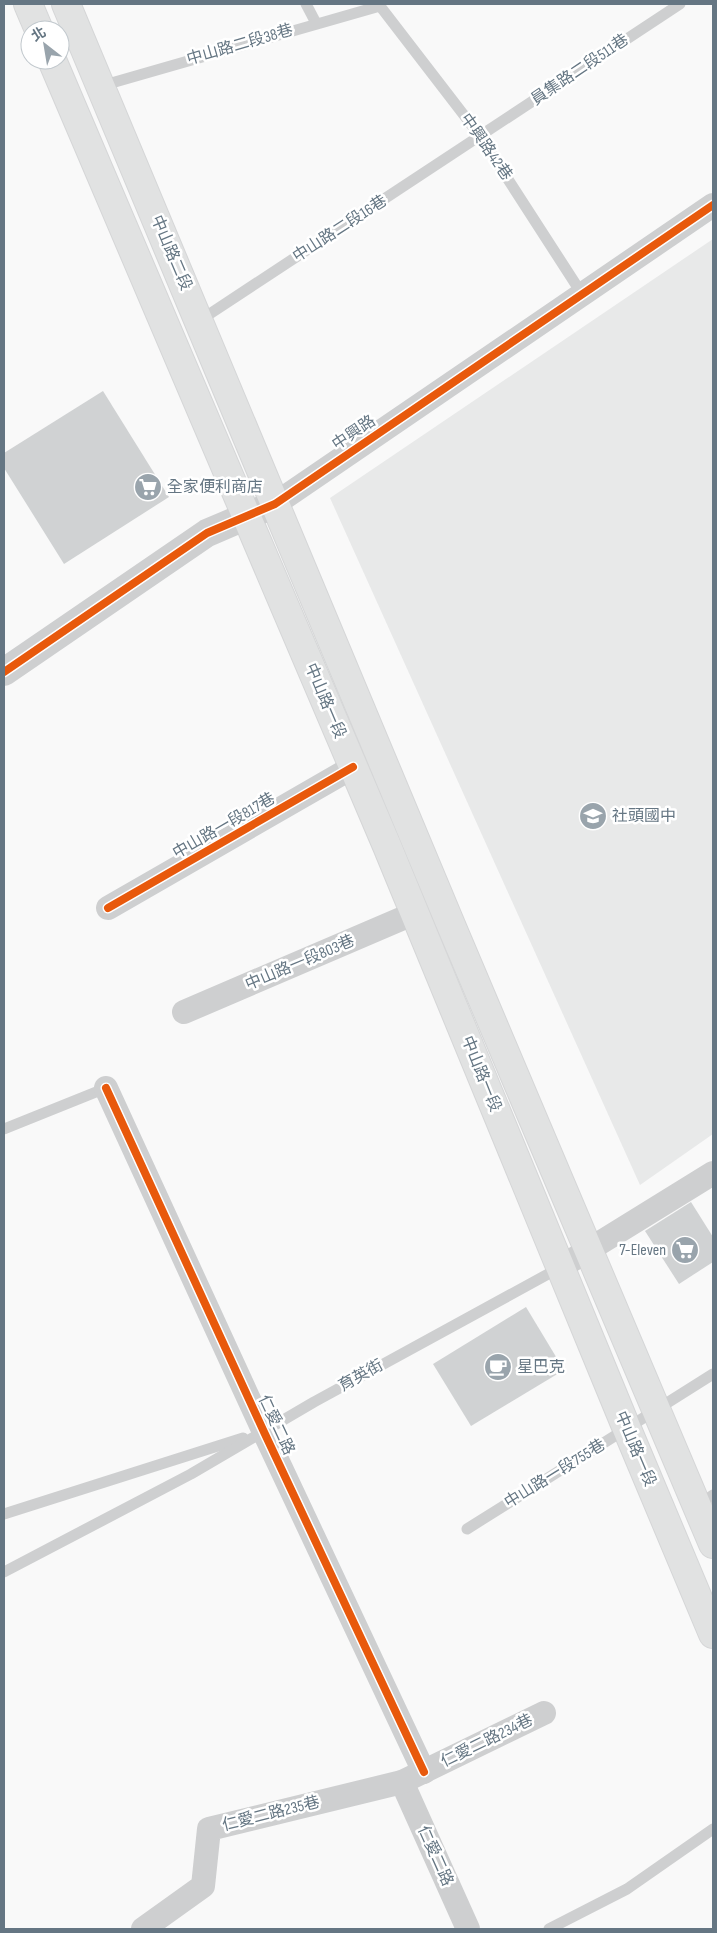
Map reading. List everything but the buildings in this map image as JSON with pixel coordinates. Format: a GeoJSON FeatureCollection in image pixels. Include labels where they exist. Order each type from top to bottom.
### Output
{"type":"FeatureCollection","features":[{"type":"Feature","properties":{"kind":"main road"},"geometry":{"type":"LineString","coordinates":[[28,4],[35,20]]}},
{"type":"Feature","properties":{"kind":"main road","name":"中山路二段"},"geometry":{"type":"LineString","coordinates":[[66,4],[275,504]]}},
{"type":"Feature","properties":{"kind":"main road","name":"中山路二段"},"geometry":{"type":"LineString","coordinates":[[56,70],[247,516]]}},
{"type":"Feature","properties":{"kind":"main road","name":"中山路一段"},"geometry":{"type":"LineString","coordinates":[[275,504],[588,1248],[713,1634]]}},
{"type":"Feature","properties":{"kind":"main road","name":"中山路一段"},"geometry":{"type":"LineString","coordinates":[[247,516],[354,766],[561,1267],[642,1419],[705,1500],[713,1544]]}},
{"type":"Feature","properties":{"kind":"street","name":"中興路"},"geometry":{"type":"LineString","coordinates":[[4,672],[208,534],[275,504],[713,205]]}},
{"type":"Feature","properties":{"kind":"street","name":"中山路一段817巷"},"geometry":{"type":"LineString","coordinates":[[108,908],[354,766]]}},
{"type":"Feature","properties":{"kind":"street","name":"中山路一段803巷"},"geometry":{"type":"LineString","coordinates":[[184,1012],[415,913]]}},
{"type":"Feature","properties":{"kind":"street","name":"仁愛二路"},"geometry":{"type":"LineString","coordinates":[[106,1088],[264,1432],[424,1772]]}},
{"type":"Feature","properties":{"kind":"street","name":"育英街"},"geometry":{"type":"LineString","coordinates":[[561,1267],[588,1248],[713,1173]]}},
{"type":"Feature","properties":{"kind":"street","name":"仁愛二路234巷"},"geometry":{"type":"LineString","coordinates":[[402,1782],[544,1713]]}},
{"type":"Feature","properties":{"kind":"street","name":"仁愛二路"},"geometry":{"type":"LineString","coordinates":[[402,1782],[468,1929]]}},
{"type":"Feature","properties":{"kind":"street","name":"仁愛二路235巷"},"geometry":{"type":"LineString","coordinates":[[143,1929],[203,1886],[209,1829],[402,1782]]}},
{"type":"Feature","properties":{"kind":"lane"},"geometry":{"type":"LineString","coordinates":[[306,4],[316,23]]}},
{"type":"Feature","properties":{"kind":"lane","name":"員集路二段511巷"},"geometry":{"type":"LineString","coordinates":[[480,136],[680,4]]}},
{"type":"Feature","properties":{"kind":"lane","name":"中山路二段38巷"},"geometry":{"type":"LineString","coordinates":[[101,86],[380,5]]}},
{"type":"Feature","properties":{"kind":"lane","name":"中興路42巷"},"geometry":{"type":"LineString","coordinates":[[380,5],[480,136],[582,294]]}},
{"type":"Feature","properties":{"kind":"lane","name":"中山路二段16巷"},"geometry":{"type":"LineString","coordinates":[[200,321],[480,136]]}},
{"type":"Feature","properties":{"kind":"lane"},"geometry":{"type":"LineString","coordinates":[[4,1129],[106,1088]]}},
{"type":"Feature","properties":{"kind":"lane","name":"育英街"},"geometry":{"type":"LineString","coordinates":[[4,1572],[190,1474],[561,1267]]}},
{"type":"Feature","properties":{"kind":"lane","name":"中山路一段755巷"},"geometry":{"type":"LineString","coordinates":[[467,1529],[713,1374]]}},
{"type":"Feature","properties":{"kind":"lane"},"geometry":{"type":"LineString","coordinates":[[4,1514],[264,1432]]}},
{"type":"Feature","properties":{"kind":"lane"},"geometry":{"type":"LineString","coordinates":[[549,1929],[627,1889],[713,1829]]}},
{"type":"Feature","properties":{"kind":"shaded area","name":"社頭國中"},"geometry":{"type":"Polygon","coordinates":[[[713,239],[713,1134],[640,1185],[330,498],[713,239]]]}},
{"type":"Feature","properties":{"kind":"cycle path"},"geometry":{"type":"LineString","coordinates":[[4,672],[207,533],[275,504],[713,205]]}},
{"type":"Feature","properties":{"kind":"cycle path"},"geometry":{"type":"LineString","coordinates":[[108,908],[353,767]]}},
{"type":"Feature","properties":{"kind":"cycle path"},"geometry":{"type":"LineString","coordinates":[[106,1088],[264,1432],[424,1772]]}},
{"type":"Feature","properties":{"kind":"place","name":"全家便利商店"},"geometry":{"type":"Point","coordinates":[148,487]}},
{"type":"Feature","properties":{"kind":"place","name":"社頭國中"},"geometry":{"type":"Point","coordinates":[593,816]}},
{"type":"Feature","properties":{"kind":"place","name":"7-Eleven"},"geometry":{"type":"Point","coordinates":[685,1250]}},
{"type":"Feature","properties":{"kind":"place","name":"星巴克"},"geometry":{"type":"Point","coordinates":[498,1367]}}]}
